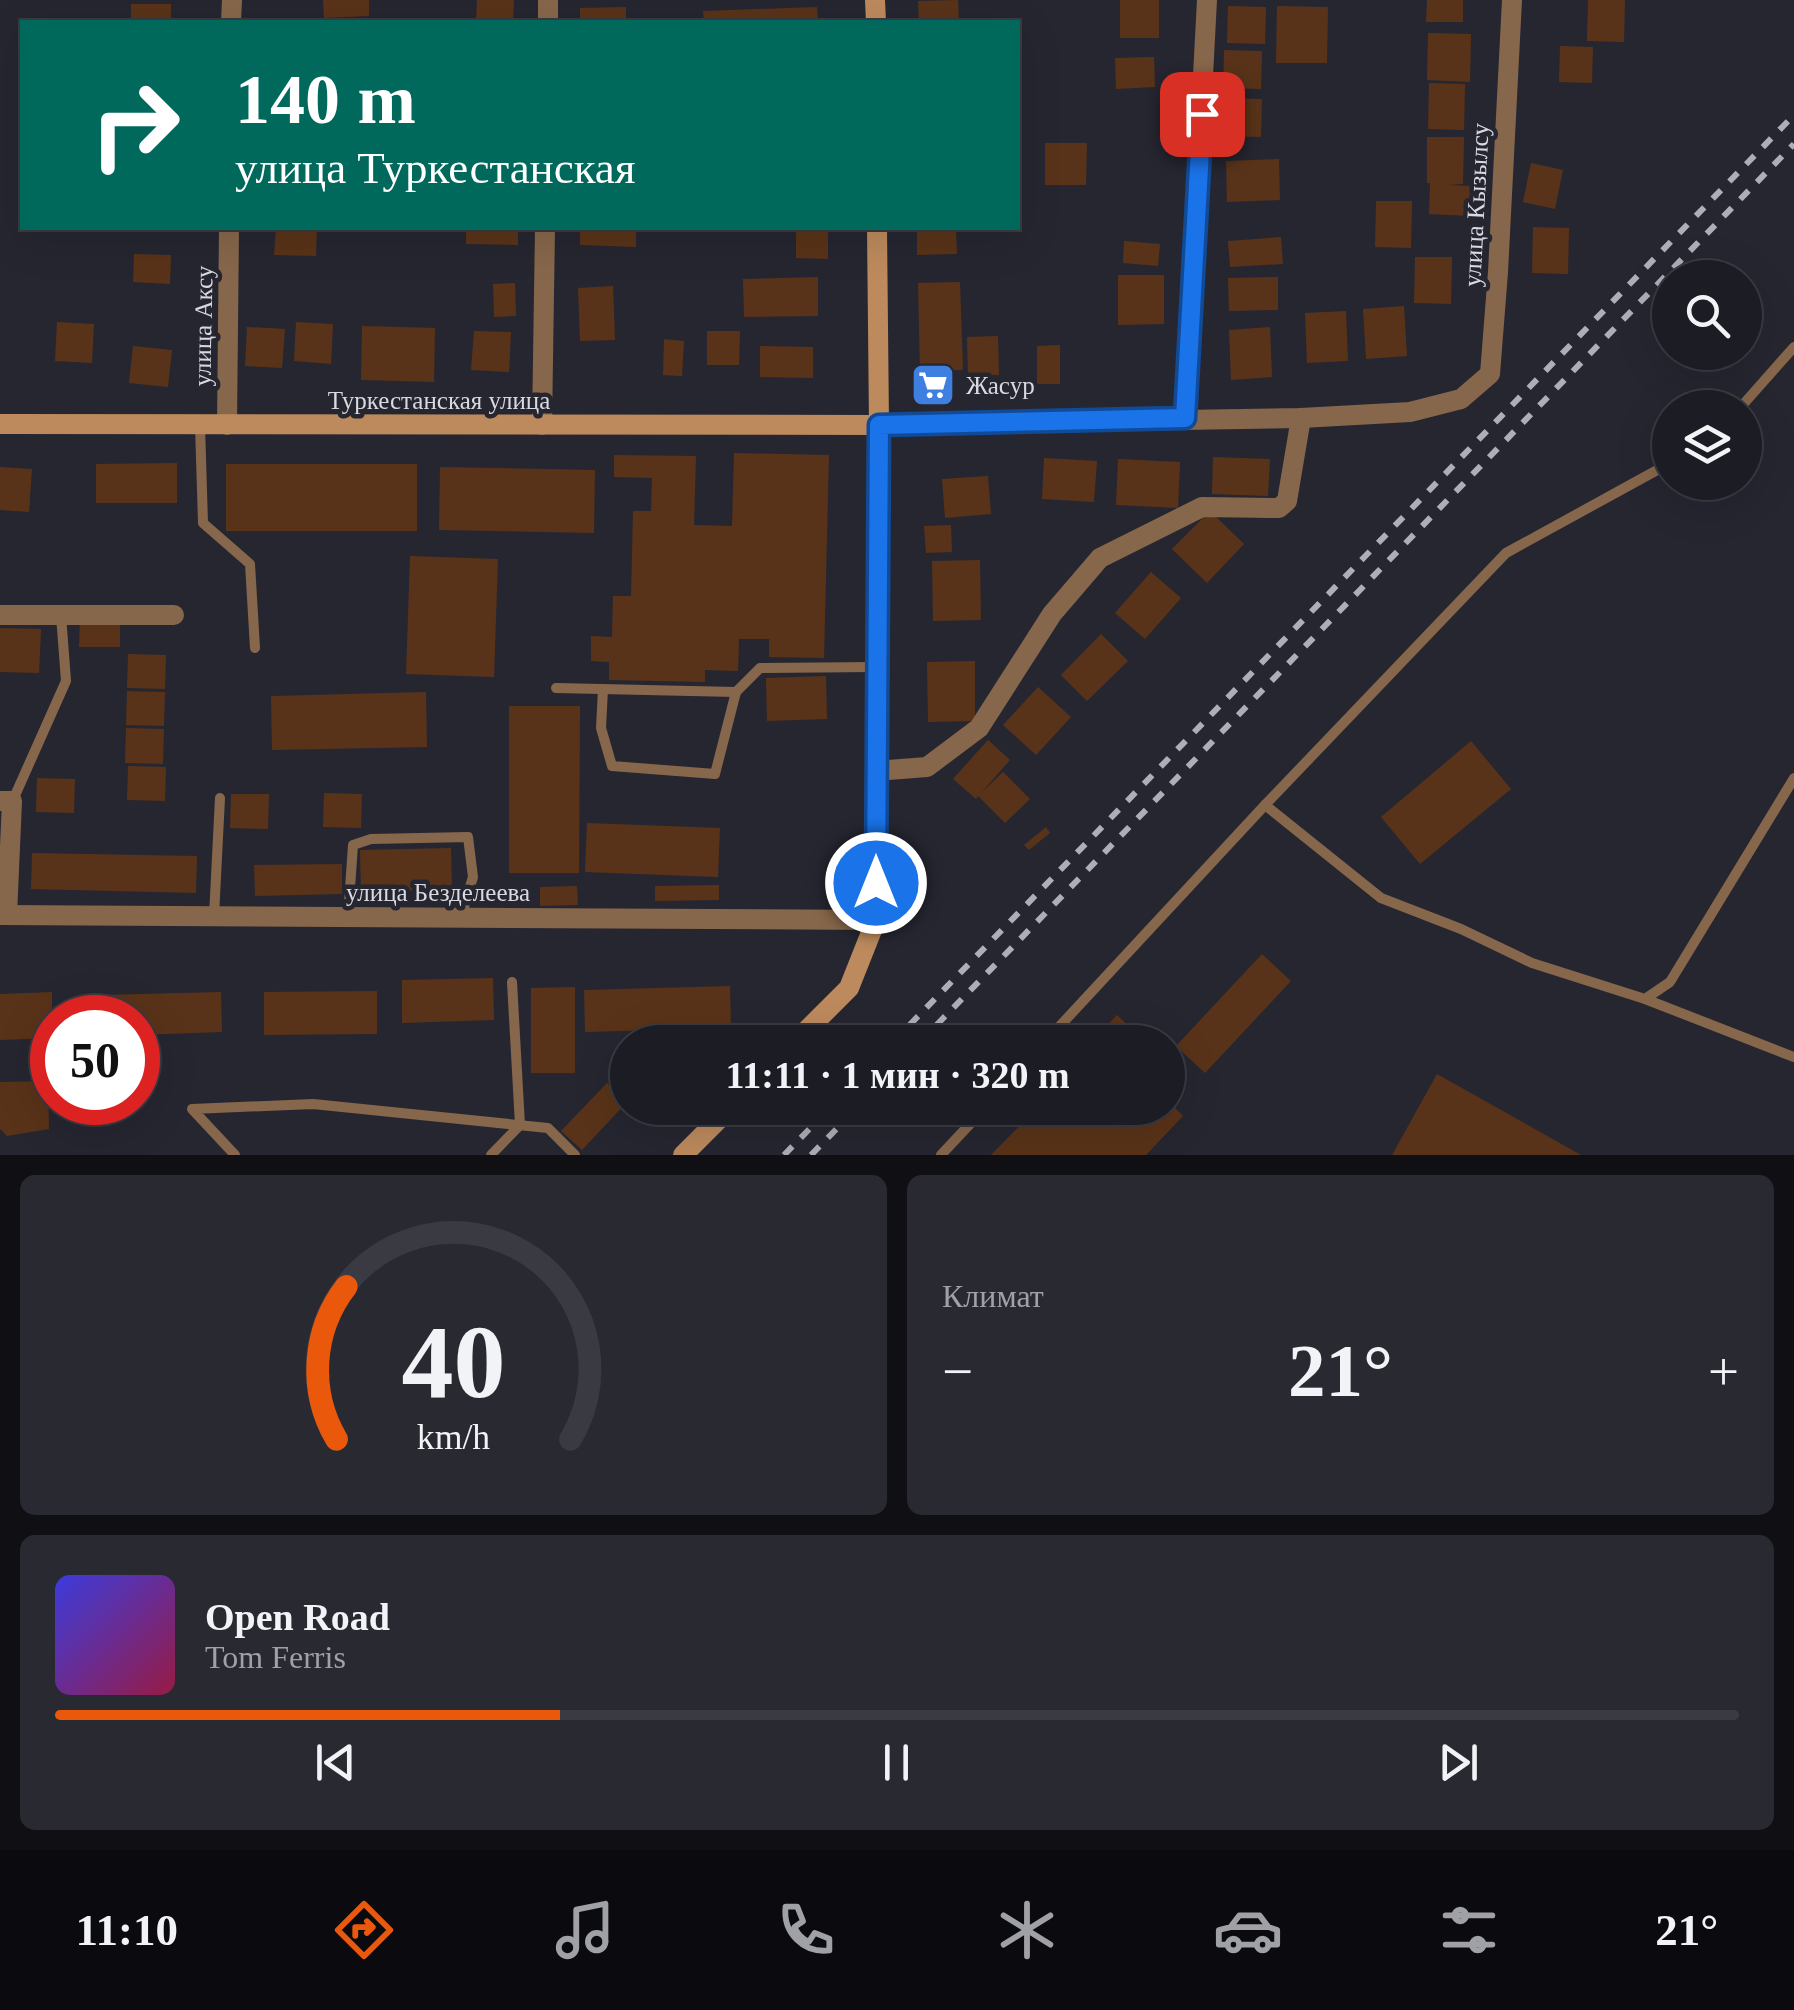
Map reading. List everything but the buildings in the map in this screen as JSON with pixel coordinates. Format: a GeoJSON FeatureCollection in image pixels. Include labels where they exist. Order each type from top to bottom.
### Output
{"type":"FeatureCollection","features":[{"type":"Feature","properties":{"kind":"main road"},"geometry":{"type":"LineString","coordinates":[[812,1025],[850,988],[876,920],[877,230]]}},
{"type":"Feature","properties":{"kind":"main road","name":"Туркестанская улица"},"geometry":{"type":"LineString","coordinates":[[0,424],[879,425]]}},
{"type":"Feature","properties":{"kind":"main road"},"geometry":{"type":"LineString","coordinates":[[683,1155],[713,1125]]}},
{"type":"Feature","properties":{"kind":"street"},"geometry":{"type":"LineString","coordinates":[[1185,418],[1208,0]]}},
{"type":"Feature","properties":{"kind":"street","name":"улица Кызылсу"},"geometry":{"type":"LineString","coordinates":[[1301,418],[1410,412],[1461,399],[1490,374],[1512,0]]}},
{"type":"Feature","properties":{"kind":"street","name":"улица Аксу"},"geometry":{"type":"LineString","coordinates":[[227,425],[229,230]]}},
{"type":"Feature","properties":{"kind":"street"},"geometry":{"type":"LineString","coordinates":[[542,425],[545,230]]}},
{"type":"Feature","properties":{"kind":"street"},"geometry":{"type":"LineString","coordinates":[[875,771],[927,767],[979,728],[1052,614],[1100,558],[1202,507],[1280,508],[1287,501],[1301,418],[879,425]]}},
{"type":"Feature","properties":{"kind":"street"},"geometry":{"type":"LineString","coordinates":[[0,615],[174,615]]}},
{"type":"Feature","properties":{"kind":"street"},"geometry":{"type":"LineString","coordinates":[[4,915],[6,801]]}},
{"type":"Feature","properties":{"kind":"street","name":"улица Безделеева"},"geometry":{"type":"LineString","coordinates":[[4,915],[876,920]]}},
{"type":"Feature","properties":{"kind":"lane"},"geometry":{"type":"LineString","coordinates":[[1756,390],[1794,347]]}},
{"type":"Feature","properties":{"kind":"lane"},"geometry":{"type":"LineString","coordinates":[[200,424],[204,523],[250,564],[255,648]]}},
{"type":"Feature","properties":{"kind":"lane"},"geometry":{"type":"LineString","coordinates":[[1061,1025],[1506,553],[1652,472]]}},
{"type":"Feature","properties":{"kind":"lane"},"geometry":{"type":"LineString","coordinates":[[6,801],[66,681],[61,615]]}},
{"type":"Feature","properties":{"kind":"lane"},"geometry":{"type":"LineString","coordinates":[[603,689],[601,728],[612,766],[715,774],[736,692],[760,668],[876,667]]}},
{"type":"Feature","properties":{"kind":"lane"},"geometry":{"type":"LineString","coordinates":[[556,688],[736,692]]}},
{"type":"Feature","properties":{"kind":"lane"},"geometry":{"type":"LineString","coordinates":[[1646,999],[1670,982],[1794,778]]}},
{"type":"Feature","properties":{"kind":"lane"},"geometry":{"type":"LineString","coordinates":[[214,916],[220,798]]}},
{"type":"Feature","properties":{"kind":"lane"},"geometry":{"type":"LineString","coordinates":[[1265,806],[1381,898],[1461,928],[1532,963],[1646,999],[1794,1058]]}},
{"type":"Feature","properties":{"kind":"lane"},"geometry":{"type":"LineString","coordinates":[[348,917],[352,845],[372,839],[468,838],[473,876],[461,918]]}},
{"type":"Feature","properties":{"kind":"lane"},"geometry":{"type":"LineString","coordinates":[[491,1155],[520,1126],[512,982]]}},
{"type":"Feature","properties":{"kind":"lane"},"geometry":{"type":"LineString","coordinates":[[235,1155],[192,1109],[313,1104],[548,1128],[575,1155]]}},
{"type":"Feature","properties":{"kind":"lane"},"geometry":{"type":"LineString","coordinates":[[941,1155],[969,1125]]}},
{"type":"Feature","properties":{"kind":"railway"},"geometry":{"type":"LineString","coordinates":[[910,1025],[1794,115]]}},
{"type":"Feature","properties":{"kind":"railway"},"geometry":{"type":"LineString","coordinates":[[937,1025],[1794,144]]}},
{"type":"Feature","properties":{"kind":"railway"},"geometry":{"type":"LineString","coordinates":[[784,1155],[813,1125]]}},
{"type":"Feature","properties":{"kind":"railway"},"geometry":{"type":"LineString","coordinates":[[811,1155],[840,1125]]}},
{"type":"Feature","properties":{"kind":"place","name":"Жасур"},"geometry":{"type":"Point","coordinates":[933,385]}},
{"type":"Feature","properties":{"kind":"route"},"geometry":{"type":"LineString","coordinates":[[876,883],[879,425],[1185,418],[1202,114]]}}]}
